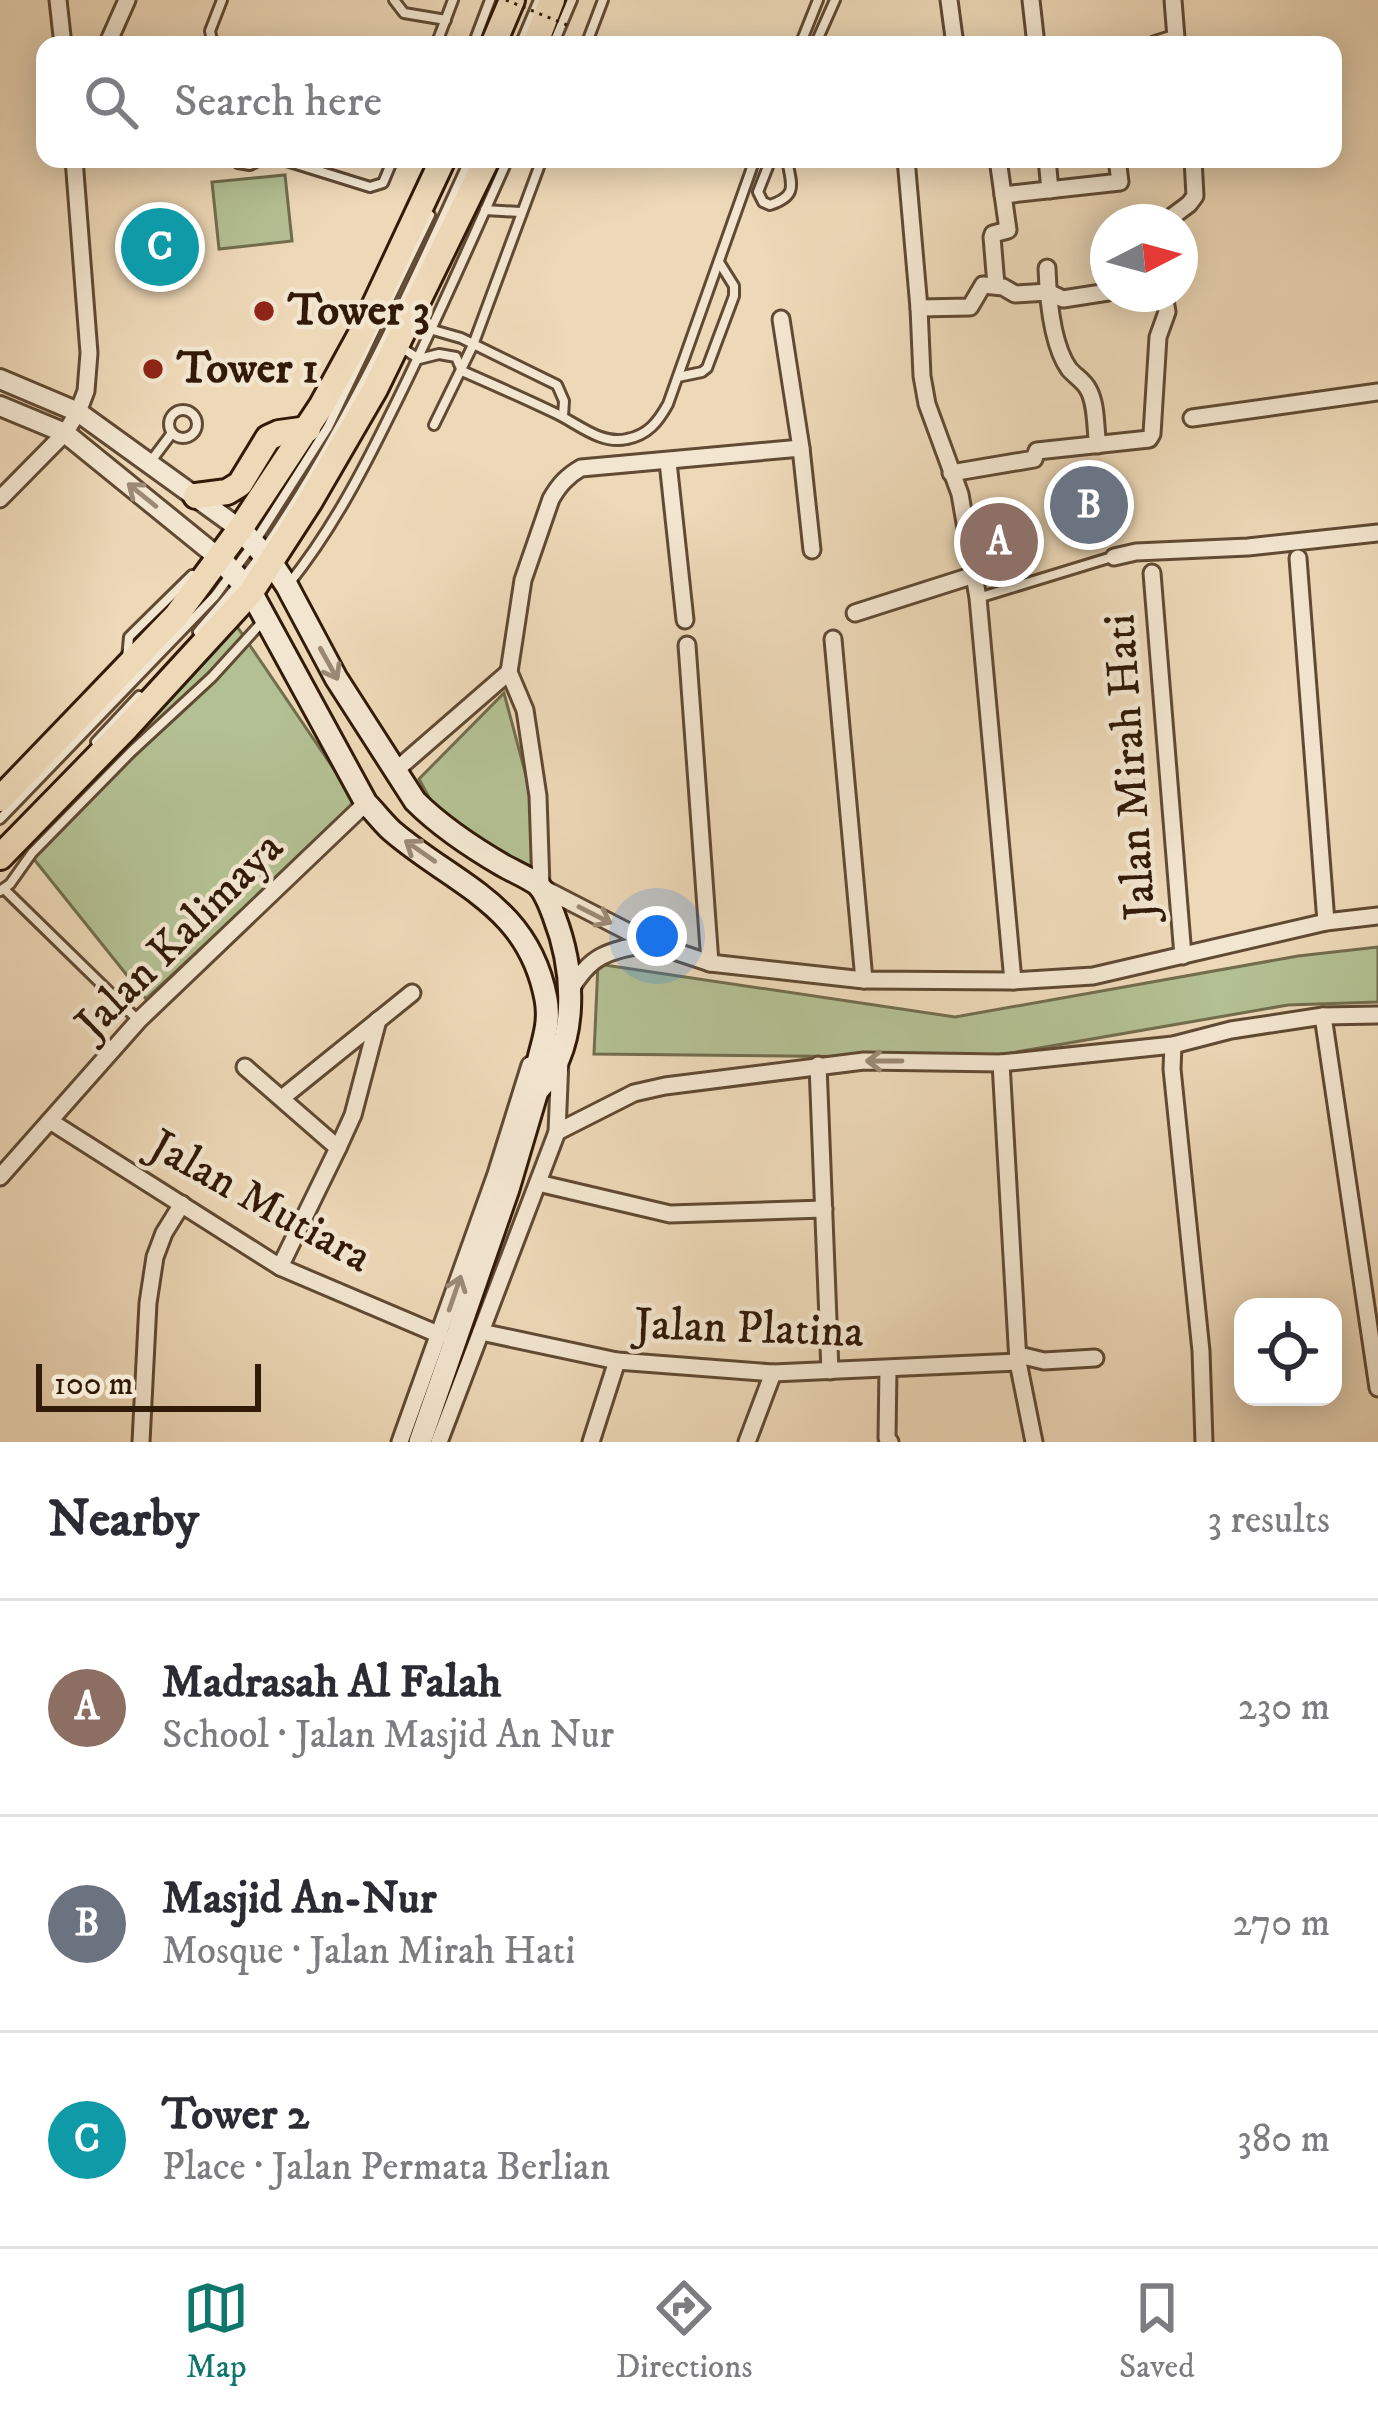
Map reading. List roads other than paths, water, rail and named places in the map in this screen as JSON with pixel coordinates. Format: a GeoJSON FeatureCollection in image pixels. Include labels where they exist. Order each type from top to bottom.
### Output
{"type":"FeatureCollection","features":[{"type":"Feature","properties":{"kind":"main road"},"geometry":{"type":"LineString","coordinates":[[497,36],[513,0]]}},
{"type":"Feature","properties":{"kind":"main road"},"geometry":{"type":"LineString","coordinates":[[538,36],[552,0]]}},
{"type":"Feature","properties":{"kind":"main road"},"geometry":{"type":"LineString","coordinates":[[0,799],[176,616],[310,501],[482,168]]}},
{"type":"Feature","properties":{"kind":"main road"},"geometry":{"type":"LineString","coordinates":[[0,857],[129,739],[231,571],[257,547],[308,429],[387,347],[444,169]]}},
{"type":"Feature","properties":{"kind":"main road"},"geometry":{"type":"LineString","coordinates":[[196,496],[227,492],[240,484],[268,438],[308,429]]}},
{"type":"Feature","properties":{"kind":"main road"},"geometry":{"type":"LineString","coordinates":[[257,547],[287,586],[336,678],[415,801],[430,817],[541,887],[568,962],[560,1057],[535,1099],[420,1442]]}},
{"type":"Feature","properties":{"kind":"main road"},"geometry":{"type":"LineString","coordinates":[[231,571],[264,620],[367,803],[391,831],[480,893],[509,921],[529,951],[546,999],[549,1024],[535,1078],[535,1099]]}},
{"type":"Feature","properties":{"kind":"main road"},"geometry":{"type":"LineString","coordinates":[[480,893],[502,865]]}},
{"type":"Feature","properties":{"kind":"street"},"geometry":{"type":"LineString","coordinates":[[58,0],[62,36]]}},
{"type":"Feature","properties":{"kind":"street"},"geometry":{"type":"LineString","coordinates":[[111,36],[128,0]]}},
{"type":"Feature","properties":{"kind":"street"},"geometry":{"type":"LineString","coordinates":[[949,0],[955,36]]}},
{"type":"Feature","properties":{"kind":"street"},"geometry":{"type":"LineString","coordinates":[[1030,0],[1035,36]]}},
{"type":"Feature","properties":{"kind":"street"},"geometry":{"type":"LineString","coordinates":[[1173,0],[1178,36]]}},
{"type":"Feature","properties":{"kind":"street"},"geometry":{"type":"LineString","coordinates":[[0,499],[64,433],[78,412],[90,372],[75,168]]}},
{"type":"Feature","properties":{"kind":"street"},"geometry":{"type":"LineString","coordinates":[[908,168],[922,376],[960,494],[978,598],[1013,981]]}},
{"type":"Feature","properties":{"kind":"street"},"geometry":{"type":"LineString","coordinates":[[996,286],[992,237],[1008,232],[999,168]]}},
{"type":"Feature","properties":{"kind":"street"},"geometry":{"type":"LineString","coordinates":[[1049,168],[1050,190]]}},
{"type":"Feature","properties":{"kind":"street"},"geometry":{"type":"LineString","coordinates":[[1003,195],[1121,188],[1118,168]]}},
{"type":"Feature","properties":{"kind":"street"},"geometry":{"type":"LineString","coordinates":[[1189,204],[1196,196],[1194,168]]}},
{"type":"Feature","properties":{"kind":"street"},"geometry":{"type":"LineString","coordinates":[[1047,268],[1056,335],[1066,362],[1088,387],[1098,445]]}},
{"type":"Feature","properties":{"kind":"street"},"geometry":{"type":"LineString","coordinates":[[920,308],[970,307],[981,286],[1015,294],[1048,292],[1063,299],[1090,295]]}},
{"type":"Feature","properties":{"kind":"street"},"geometry":{"type":"LineString","coordinates":[[951,472],[1034,459],[1037,451],[1148,439],[1156,355],[1167,312]]}},
{"type":"Feature","properties":{"kind":"street"},"geometry":{"type":"LineString","coordinates":[[781,319],[812,550]]}},
{"type":"Feature","properties":{"kind":"street"},"geometry":{"type":"LineString","coordinates":[[0,379],[78,412],[196,496],[257,547]]}},
{"type":"Feature","properties":{"kind":"street"},"geometry":{"type":"LineString","coordinates":[[1192,418],[1378,392]]}},
{"type":"Feature","properties":{"kind":"street"},"geometry":{"type":"LineString","coordinates":[[0,406],[64,433],[231,571]]}},
{"type":"Feature","properties":{"kind":"street"},"geometry":{"type":"LineString","coordinates":[[801,448],[581,468],[567,476],[550,499],[523,580],[509,672],[525,710],[539,808],[541,887],[650,943],[710,963],[864,980],[1013,981],[1093,976],[1326,922],[1378,916]]}},
{"type":"Feature","properties":{"kind":"street"},"geometry":{"type":"LineString","coordinates":[[668,463],[685,620]]}},
{"type":"Feature","properties":{"kind":"street"},"geometry":{"type":"LineString","coordinates":[[1114,557],[1378,533]]}},
{"type":"Feature","properties":{"kind":"street"},"geometry":{"type":"LineString","coordinates":[[1298,558],[1326,922]]}},
{"type":"Feature","properties":{"kind":"street","name":"Jalan Mirah Hati"},"geometry":{"type":"LineString","coordinates":[[1152,573],[1183,956]]}},
{"type":"Feature","properties":{"kind":"street"},"geometry":{"type":"LineString","coordinates":[[855,613],[974,575]]}},
{"type":"Feature","properties":{"kind":"street"},"geometry":{"type":"LineString","coordinates":[[833,639],[864,980]]}},
{"type":"Feature","properties":{"kind":"street"},"geometry":{"type":"LineString","coordinates":[[687,645],[710,963]]}},
{"type":"Feature","properties":{"kind":"street"},"geometry":{"type":"LineString","coordinates":[[395,771],[509,672]]}},
{"type":"Feature","properties":{"kind":"street","name":"Jalan Kalimaya"},"geometry":{"type":"LineString","coordinates":[[0,1177],[139,1020],[367,803]]}},
{"type":"Feature","properties":{"kind":"street"},"geometry":{"type":"LineString","coordinates":[[569,992],[594,959],[650,943]]}},
{"type":"Feature","properties":{"kind":"street"},"geometry":{"type":"LineString","coordinates":[[282,1098],[412,993]]}},
{"type":"Feature","properties":{"kind":"street"},"geometry":{"type":"LineString","coordinates":[[400,1442],[522,1097],[546,999]]}},
{"type":"Feature","properties":{"kind":"street"},"geometry":{"type":"LineString","coordinates":[[557,1132],[634,1093],[665,1086],[864,1060],[1000,1063],[1173,1045],[1231,1030],[1323,1016],[1378,1015]]}},
{"type":"Feature","properties":{"kind":"street"},"geometry":{"type":"LineString","coordinates":[[1323,1016],[1378,1388]]}},
{"type":"Feature","properties":{"kind":"street"},"geometry":{"type":"LineString","coordinates":[[280,1267],[338,1148],[378,1020]]}},
{"type":"Feature","properties":{"kind":"street"},"geometry":{"type":"LineString","coordinates":[[1173,1045],[1201,1351],[1204,1442]]}},
{"type":"Feature","properties":{"kind":"street"},"geometry":{"type":"LineString","coordinates":[[439,1442],[557,1132],[560,1057]]}},
{"type":"Feature","properties":{"kind":"street"},"geometry":{"type":"LineString","coordinates":[[1000,1063],[1019,1358],[1034,1442]]}},
{"type":"Feature","properties":{"kind":"street"},"geometry":{"type":"LineString","coordinates":[[818,1065],[830,1371]]}},
{"type":"Feature","properties":{"kind":"street"},"geometry":{"type":"LineString","coordinates":[[245,1067],[338,1148]]}},
{"type":"Feature","properties":{"kind":"street","name":"Jalan Mutiara"},"geometry":{"type":"LineString","coordinates":[[50,1121],[280,1267],[440,1335]]}},
{"type":"Feature","properties":{"kind":"street"},"geometry":{"type":"LineString","coordinates":[[538,1183],[670,1214],[824,1209]]}},
{"type":"Feature","properties":{"kind":"street"},"geometry":{"type":"LineString","coordinates":[[141,1442],[154,1257],[182,1204]]}},
{"type":"Feature","properties":{"kind":"street","name":"Jalan Platina"},"geometry":{"type":"LineString","coordinates":[[481,1332],[617,1361],[772,1372],[1094,1358]]}},
{"type":"Feature","properties":{"kind":"street"},"geometry":{"type":"LineString","coordinates":[[591,1442],[617,1361]]}},
{"type":"Feature","properties":{"kind":"street"},"geometry":{"type":"LineString","coordinates":[[888,1369],[890,1442]]}},
{"type":"Feature","properties":{"kind":"street"},"geometry":{"type":"LineString","coordinates":[[747,1442],[772,1372]]}},
{"type":"Feature","properties":{"kind":"lane"},"geometry":{"type":"LineString","coordinates":[[211,36],[223,0]]}},
{"type":"Feature","properties":{"kind":"lane"},"geometry":{"type":"LineString","coordinates":[[394,0],[404,13],[446,20]]}},
{"type":"Feature","properties":{"kind":"lane"},"geometry":{"type":"LineString","coordinates":[[440,36],[453,0]]}},
{"type":"Feature","properties":{"kind":"lane"},"geometry":{"type":"LineString","coordinates":[[476,36],[490,0]]}},
{"type":"Feature","properties":{"kind":"lane"},"geometry":{"type":"LineString","coordinates":[[505,36],[513,0]]}},
{"type":"Feature","properties":{"kind":"lane"},"geometry":{"type":"LineString","coordinates":[[524,36],[539,0]]}},
{"type":"Feature","properties":{"kind":"lane"},"geometry":{"type":"LineString","coordinates":[[557,36],[572,0]]}},
{"type":"Feature","properties":{"kind":"lane"},"geometry":{"type":"LineString","coordinates":[[589,36],[603,0]]}},
{"type":"Feature","properties":{"kind":"lane"},"geometry":{"type":"LineString","coordinates":[[804,36],[818,0]]}},
{"type":"Feature","properties":{"kind":"lane"},"geometry":{"type":"LineString","coordinates":[[819,36],[835,0]]}},
{"type":"Feature","properties":{"kind":"lane"},"geometry":{"type":"LineString","coordinates":[[307,168],[376,187],[389,168]]}},
{"type":"Feature","properties":{"kind":"lane"},"geometry":{"type":"LineString","coordinates":[[387,347],[466,168]]}},
{"type":"Feature","properties":{"kind":"lane"},"geometry":{"type":"LineString","coordinates":[[433,330],[504,168]]}},
{"type":"Feature","properties":{"kind":"lane"},"geometry":{"type":"LineString","coordinates":[[434,425],[473,345],[538,168]]}},
{"type":"Feature","properties":{"kind":"lane"},"geometry":{"type":"LineString","coordinates":[[387,347],[450,354],[462,371],[612,440],[647,431],[668,404],[752,168]]}},
{"type":"Feature","properties":{"kind":"lane"},"geometry":{"type":"LineString","coordinates":[[767,168],[758,192],[770,205],[789,193],[788,168]]}},
{"type":"Feature","properties":{"kind":"lane"},"geometry":{"type":"LineString","coordinates":[[287,586],[320,546],[359,478],[387,347],[436,200]]}},
{"type":"Feature","properties":{"kind":"lane"},"geometry":{"type":"LineString","coordinates":[[485,210],[520,212]]}},
{"type":"Feature","properties":{"kind":"lane"},"geometry":{"type":"LineString","coordinates":[[678,377],[707,368],[734,296],[734,286],[718,261]]}},
{"type":"Feature","properties":{"kind":"lane"},"geometry":{"type":"LineString","coordinates":[[387,347],[433,330],[473,345],[557,385],[564,401],[563,416]]}},
{"type":"Feature","properties":{"kind":"lane"},"geometry":{"type":"LineString","coordinates":[[150,463],[172,433]]}},
{"type":"Feature","properties":{"kind":"lane"},"geometry":{"type":"LineString","coordinates":[[978,598],[1114,557]]}},
{"type":"Feature","properties":{"kind":"lane"},"geometry":{"type":"LineString","coordinates":[[170,663],[231,571]]}},
{"type":"Feature","properties":{"kind":"lane"},"geometry":{"type":"LineString","coordinates":[[0,819],[158,659],[215,596],[231,571]]}},
{"type":"Feature","properties":{"kind":"lane"},"geometry":{"type":"LineString","coordinates":[[139,1020],[2,890],[129,739],[212,677],[264,620]]}},
{"type":"Feature","properties":{"kind":"lane"},"geometry":{"type":"LineString","coordinates":[[96,742],[140,695]]}},
{"type":"Feature","properties":{"kind":"lane"},"geometry":{"type":"LineString","coordinates":[[0,843],[66,774]]}},
{"type":"Feature","properties":{"kind":"place","name":"Tower 2"},"geometry":{"type":"Point","coordinates":[160,247]}},
{"type":"Feature","properties":{"kind":"place","name":"Tower 3"},"geometry":{"type":"Point","coordinates":[264,311]}},
{"type":"Feature","properties":{"kind":"place","name":"Tower 1"},"geometry":{"type":"Point","coordinates":[153,369]}},
{"type":"Feature","properties":{"kind":"place","name":"Masjid An-Nur"},"geometry":{"type":"Point","coordinates":[1089,505]}},
{"type":"Feature","properties":{"kind":"place","name":"Madrasah Al Falah"},"geometry":{"type":"Point","coordinates":[999,542]}}]}
